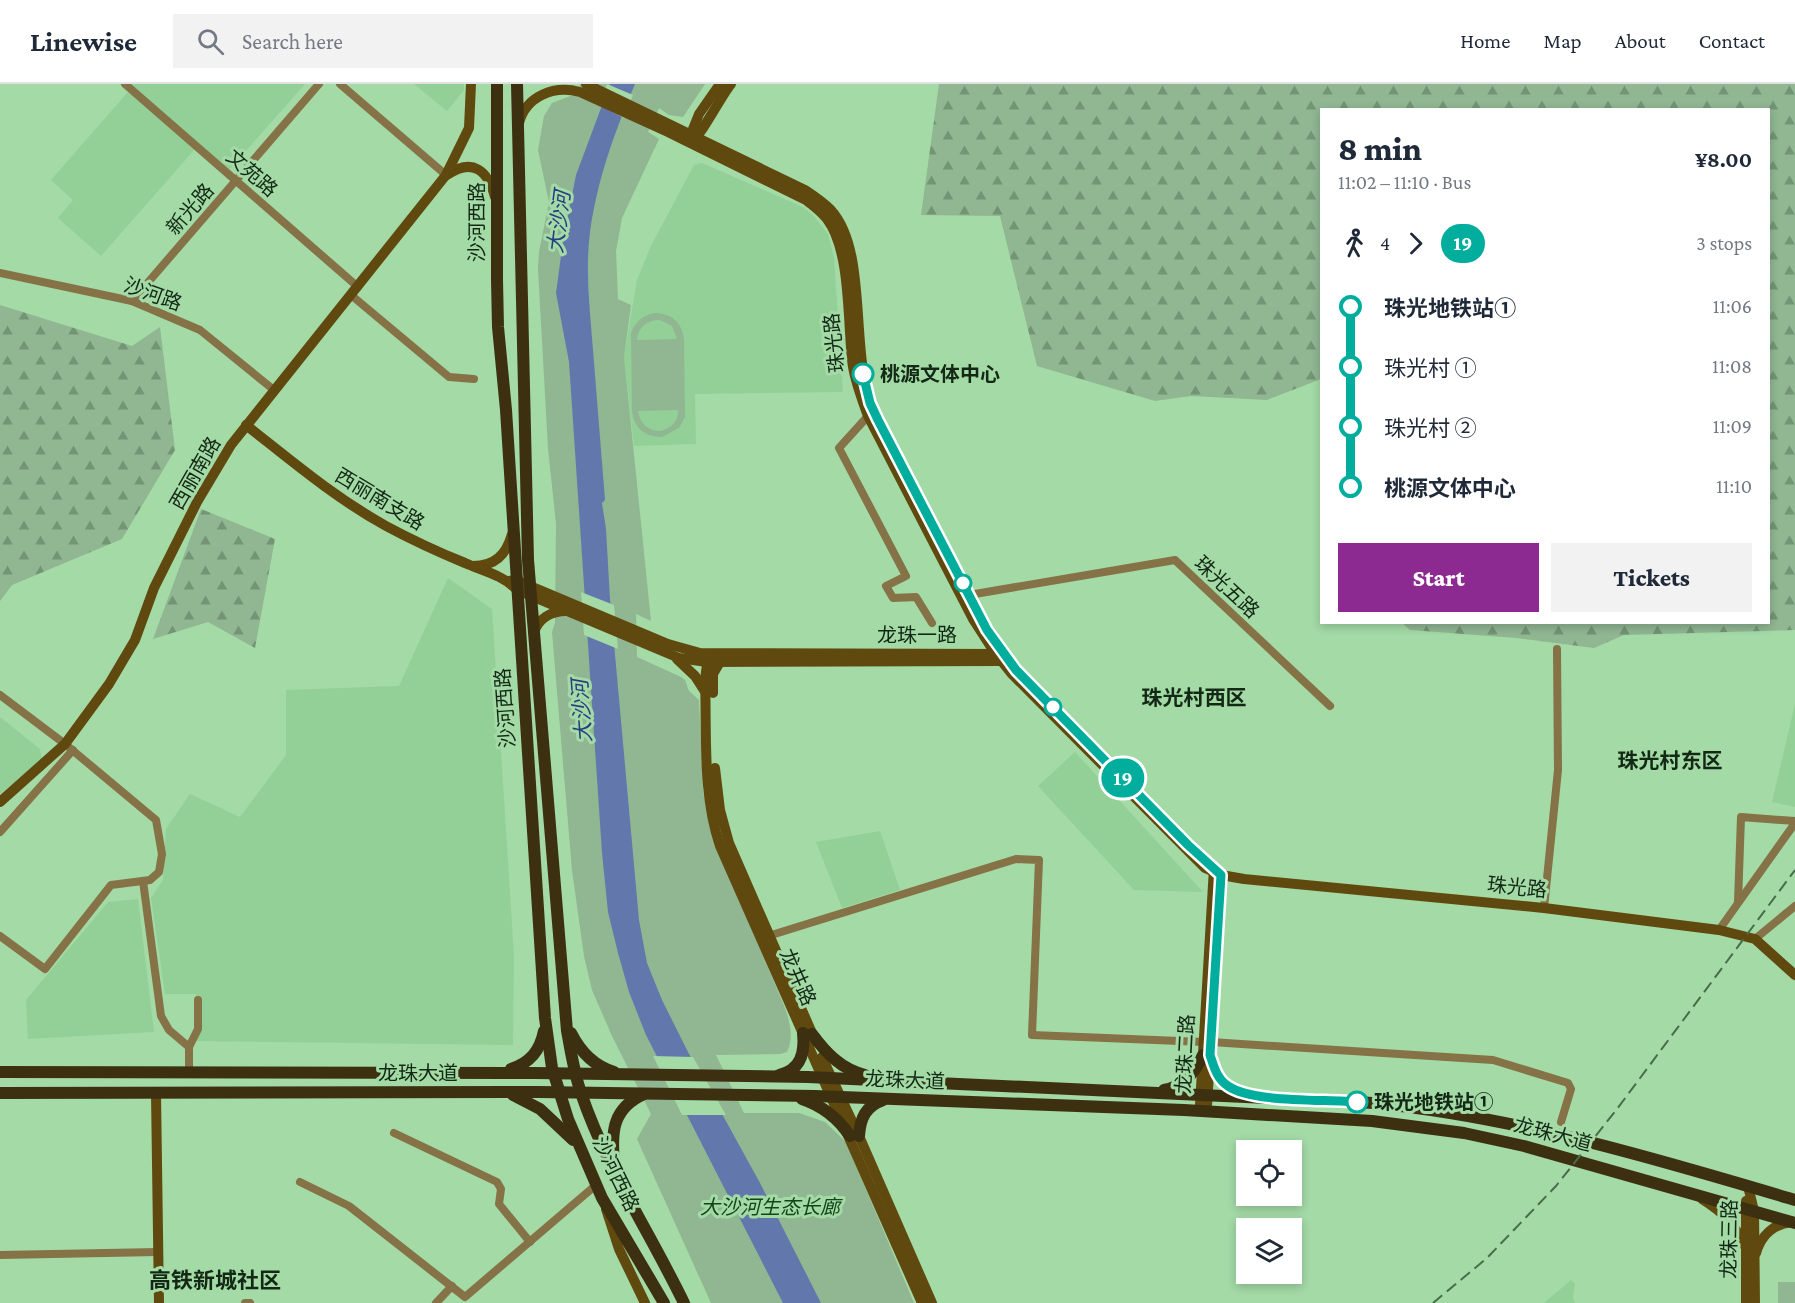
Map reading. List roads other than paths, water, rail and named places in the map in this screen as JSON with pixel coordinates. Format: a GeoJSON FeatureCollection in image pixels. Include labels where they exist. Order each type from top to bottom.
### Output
{"type":"FeatureCollection","features":[{"type":"Feature","properties":{"kind":"main road","name":"沙河西路"},"geometry":{"type":"LineString","coordinates":[[497,84],[498,327],[514,528],[514,584],[545,1018],[553,1073],[582,1153],[602,1198],[664,1303]]}},
{"type":"Feature","properties":{"kind":"main road","name":"沙河西路"},"geometry":{"type":"LineString","coordinates":[[517,84],[528,560],[566,1020],[575,1073],[581,1093],[616,1172],[684,1303]]}},
{"type":"Feature","properties":{"kind":"main road"},"geometry":{"type":"LineString","coordinates":[[492,1072],[516,1068],[531,1059],[542,1040],[545,1018]]}},
{"type":"Feature","properties":{"kind":"main road"},"geometry":{"type":"LineString","coordinates":[[566,1020],[576,1042],[588,1057],[608,1070],[621,1074]]}},
{"type":"Feature","properties":{"kind":"main road"},"geometry":{"type":"LineString","coordinates":[[774,1077],[792,1070],[801,1059],[807,1033]]}},
{"type":"Feature","properties":{"kind":"main road"},"geometry":{"type":"LineString","coordinates":[[807,1033],[846,1068],[857,1073],[892,1081]]}},
{"type":"Feature","properties":{"kind":"main road"},"geometry":{"type":"LineString","coordinates":[[1154,1092],[1181,1084],[1191,1076],[1207,1048]]}},
{"type":"Feature","properties":{"kind":"main road"},"geometry":{"type":"LineString","coordinates":[[1207,1048],[1219,1077],[1227,1086],[1251,1096]]}},
{"type":"Feature","properties":{"kind":"main road","name":"龙珠大道"},"geometry":{"type":"LineString","coordinates":[[0,1072],[492,1072],[827,1078],[1374,1103],[1467,1115],[1528,1128],[1651,1158],[1795,1200]]}},
{"type":"Feature","properties":{"kind":"main road"},"geometry":{"type":"LineString","coordinates":[[503,1092],[528,1101],[548,1114],[570,1136],[582,1153]]}},
{"type":"Feature","properties":{"kind":"main road","name":"龙珠大道"},"geometry":{"type":"LineString","coordinates":[[0,1093],[645,1093],[891,1099],[1372,1121],[1464,1133],[1553,1154],[1795,1223]]}},
{"type":"Feature","properties":{"kind":"main road"},"geometry":{"type":"LineString","coordinates":[[616,1172],[613,1146],[616,1121],[622,1109],[629,1102],[645,1093]]}},
{"type":"Feature","properties":{"kind":"main road"},"geometry":{"type":"LineString","coordinates":[[792,1096],[806,1100],[827,1111],[855,1136],[869,1108],[874,1104],[891,1099]]}},
{"type":"Feature","properties":{"kind":"street","name":"文苑路"},"geometry":{"type":"LineString","coordinates":[[125,84],[237,181],[449,377],[474,379]]}},
{"type":"Feature","properties":{"kind":"street","name":"新光路"},"geometry":{"type":"LineString","coordinates":[[132,301],[319,84]]}},
{"type":"Feature","properties":{"kind":"street"},"geometry":{"type":"LineString","coordinates":[[340,84],[447,175],[461,167],[475,167],[482,171],[489,180],[497,206]]}},
{"type":"Feature","properties":{"kind":"street","name":"西丽南路"},"geometry":{"type":"LineString","coordinates":[[0,802],[69,747],[130,649],[154,588],[197,502],[231,445],[447,175],[469,128],[471,84]]}},
{"type":"Feature","properties":{"kind":"street"},"geometry":{"type":"LineString","coordinates":[[692,138],[699,114],[720,84]]}},
{"type":"Feature","properties":{"kind":"street"},"geometry":{"type":"LineString","coordinates":[[692,138],[731,84]]}},
{"type":"Feature","properties":{"kind":"street","name":"珠光路"},"geometry":{"type":"LineString","coordinates":[[518,126],[521,115],[534,99],[554,90],[583,88],[805,190],[823,202],[837,218],[850,255],[861,366],[870,403],[1000,656]]}},
{"type":"Feature","properties":{"kind":"street","name":"珠光路"},"geometry":{"type":"LineString","coordinates":[[692,138],[806,200],[827,218],[838,241],[845,278],[853,366],[868,416],[973,620],[1000,656],[1197,862],[1216,872],[1544,908],[1719,930],[1755,939],[1795,975]]}},
{"type":"Feature","properties":{"kind":"street","name":"沙河路"},"geometry":{"type":"LineString","coordinates":[[0,273],[132,301],[200,330],[274,390]]}},
{"type":"Feature","properties":{"kind":"street"},"geometry":{"type":"LineString","coordinates":[[868,416],[839,448],[906,576],[886,586],[892,598],[916,597],[932,623]]}},
{"type":"Feature","properties":{"kind":"street","name":"西丽南支路"},"geometry":{"type":"LineString","coordinates":[[246,425],[348,504],[428,548],[514,584]]}},
{"type":"Feature","properties":{"kind":"street"},"geometry":{"type":"LineString","coordinates":[[471,566],[488,565],[500,558],[509,546],[514,528]]}},
{"type":"Feature","properties":{"kind":"street","name":"珠光五路"},"geometry":{"type":"LineString","coordinates":[[969,595],[1175,560],[1330,706]]}},
{"type":"Feature","properties":{"kind":"street","name":"龙珠一路"},"geometry":{"type":"LineString","coordinates":[[514,584],[675,647],[715,659]]}},
{"type":"Feature","properties":{"kind":"street","name":"龙珠一路"},"geometry":{"type":"LineString","coordinates":[[531,591],[570,612],[672,656],[690,661],[1000,656]]}},
{"type":"Feature","properties":{"kind":"street"},"geometry":{"type":"LineString","coordinates":[[534,633],[538,624],[549,615],[557,612],[570,612]]}},
{"type":"Feature","properties":{"kind":"street"},"geometry":{"type":"LineString","coordinates":[[1544,908],[1557,770],[1557,649]]}},
{"type":"Feature","properties":{"kind":"street"},"geometry":{"type":"LineString","coordinates":[[672,656],[697,678],[706,697]]}},
{"type":"Feature","properties":{"kind":"street","name":"龙井路"},"geometry":{"type":"LineString","coordinates":[[715,659],[705,672],[709,793],[714,828],[932,1303]]}},
{"type":"Feature","properties":{"kind":"street","name":"龙井路"},"geometry":{"type":"LineString","coordinates":[[715,659],[712,682],[716,780],[720,810],[729,843],[765,937]]}},
{"type":"Feature","properties":{"kind":"street"},"geometry":{"type":"LineString","coordinates":[[0,695],[69,747],[156,820],[162,846],[162,861],[155,877],[111,885],[45,969],[0,936]]}},
{"type":"Feature","properties":{"kind":"street"},"geometry":{"type":"LineString","coordinates":[[0,832],[69,747]]}},
{"type":"Feature","properties":{"kind":"street"},"geometry":{"type":"LineString","coordinates":[[1738,902],[1741,817],[1795,822]]}},
{"type":"Feature","properties":{"kind":"street"},"geometry":{"type":"LineString","coordinates":[[1719,930],[1795,822]]}},
{"type":"Feature","properties":{"kind":"street"},"geometry":{"type":"LineString","coordinates":[[765,937],[1016,859],[1039,860],[1032,1035],[1207,1048],[1492,1060],[1568,1083],[1571,1089],[1561,1122]]}},
{"type":"Feature","properties":{"kind":"street","name":"龙珠二路"},"geometry":{"type":"LineString","coordinates":[[1203,1112],[1207,1106],[1204,1094],[1216,872]]}},
{"type":"Feature","properties":{"kind":"street"},"geometry":{"type":"LineString","coordinates":[[143,881],[161,1016],[170,1030],[189,1047]]}},
{"type":"Feature","properties":{"kind":"street"},"geometry":{"type":"LineString","coordinates":[[1755,939],[1795,906]]}},
{"type":"Feature","properties":{"kind":"street"},"geometry":{"type":"LineString","coordinates":[[189,1073],[189,1047],[198,1029],[198,1000]]}},
{"type":"Feature","properties":{"kind":"street"},"geometry":{"type":"LineString","coordinates":[[156,1093],[159,1303]]}},
{"type":"Feature","properties":{"kind":"street"},"geometry":{"type":"LineString","coordinates":[[394,1133],[497,1182],[501,1189],[499,1204],[530,1242]]}},
{"type":"Feature","properties":{"kind":"street","name":"龙井路"},"geometry":{"type":"LineString","coordinates":[[855,1136],[922,1303]]}},
{"type":"Feature","properties":{"kind":"street"},"geometry":{"type":"LineString","coordinates":[[300,1182],[349,1206],[465,1297],[596,1185]]}},
{"type":"Feature","properties":{"kind":"street","name":"龙珠三路"},"geometry":{"type":"LineString","coordinates":[[1748,1186],[1750,1259],[1755,1303]]}},
{"type":"Feature","properties":{"kind":"street"},"geometry":{"type":"LineString","coordinates":[[1692,1193],[1730,1220],[1750,1259]]}},
{"type":"Feature","properties":{"kind":"street"},"geometry":{"type":"LineString","coordinates":[[602,1198],[619,1249],[645,1303]]}},
{"type":"Feature","properties":{"kind":"street"},"geometry":{"type":"LineString","coordinates":[[1750,1259],[1765,1235],[1780,1225],[1795,1223]]}},
{"type":"Feature","properties":{"kind":"street"},"geometry":{"type":"LineString","coordinates":[[0,1255],[158,1252]]}},
{"type":"Feature","properties":{"kind":"street","name":"龙珠三路"},"geometry":{"type":"LineString","coordinates":[[1746,1303],[1750,1259]]}},
{"type":"Feature","properties":{"kind":"street"},"geometry":{"type":"LineString","coordinates":[[436,1303],[452,1286]]}},
{"type":"Feature","properties":{"kind":"street"},"geometry":{"type":"LineString","coordinates":[[245,1303],[250,1303]]}},
{"type":"Feature","properties":{"kind":"water"},"geometry":{"type":"Polygon","coordinates":[[[610,84],[635,84],[614,138],[597,193],[590,232],[589,306],[605,500],[602,503],[639,920],[647,963],[662,1000],[821,1303],[783,1303],[646,1035],[629,992],[608,912],[602,853],[569,362],[556,293],[576,175],[610,84]]]}},
{"type":"Feature","properties":{"kind":"railway"},"geometry":{"type":"LineString","coordinates":[[1433,1303],[1487,1258],[1556,1186],[1617,1109],[1795,870]]}},
{"type":"Feature","properties":{"kind":"place","name":"桃源文体中心"},"geometry":{"type":"Point","coordinates":[863,374]}},
{"type":"Feature","properties":{"kind":"place","name":"珠光地铁站①"},"geometry":{"type":"Point","coordinates":[1357,1102]}},
{"type":"Feature","properties":{"kind":"district","name":"珠光村西区"},"geometry":{"type":"Point","coordinates":[1194,698]}},
{"type":"Feature","properties":{"kind":"district","name":"珠光村东区"},"geometry":{"type":"Point","coordinates":[1670,761]}},
{"type":"Feature","properties":{"kind":"district","name":"高铁新城社区"},"geometry":{"type":"Point","coordinates":[215,1280]}},
{"type":"Feature","properties":{"kind":"water label","name":"大沙河"},"geometry":{"type":"Point","coordinates":[559,222]}},
{"type":"Feature","properties":{"kind":"water label","name":"大沙河"},"geometry":{"type":"Point","coordinates":[582,711]}},
{"type":"Feature","properties":{"kind":"park label","name":"大沙河生态长廊"},"geometry":{"type":"Point","coordinates":[770,1207]}}]}
